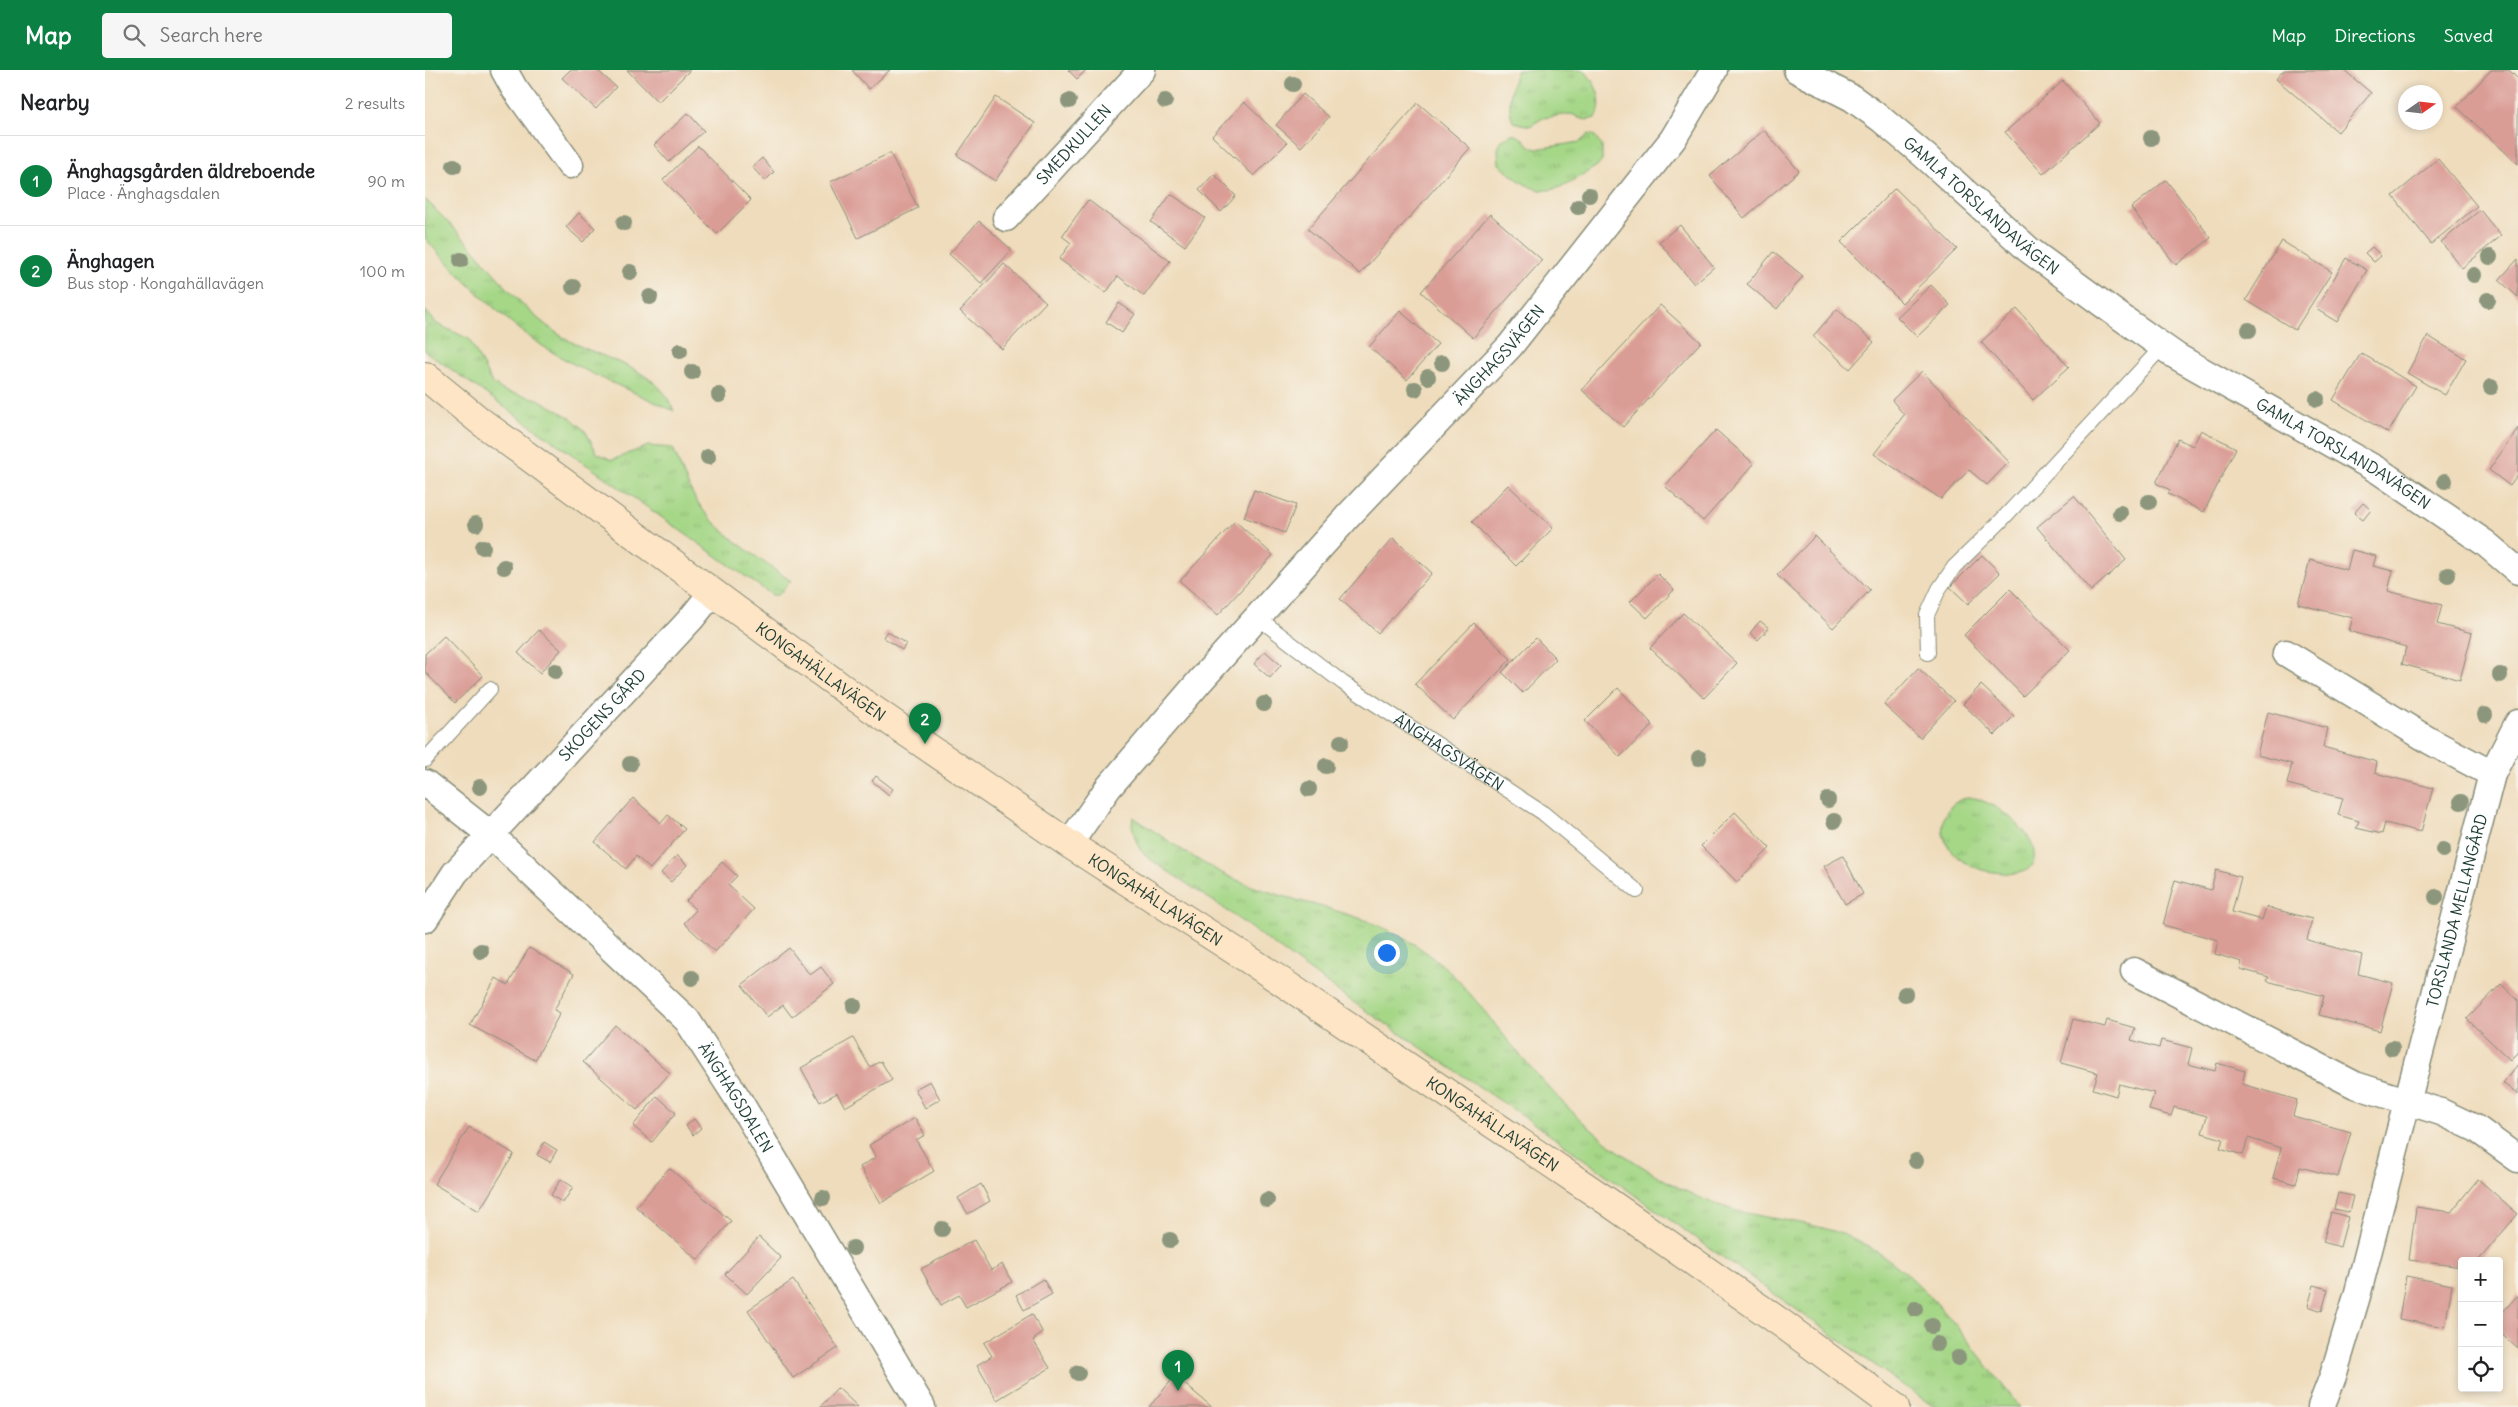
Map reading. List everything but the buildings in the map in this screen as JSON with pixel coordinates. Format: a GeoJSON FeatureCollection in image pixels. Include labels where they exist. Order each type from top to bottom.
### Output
{"type":"FeatureCollection","features":[{"type":"Feature","properties":{"kind":"street"},"geometry":{"type":"LineString","coordinates":[[504,70],[514,88],[570,165]]}},
{"type":"Feature","properties":{"kind":"street","name":"SMEDKULLEN"},"geometry":{"type":"LineString","coordinates":[[1006,218],[1142,70]]}},
{"type":"Feature","properties":{"kind":"street","name":"ÄNGHAGSVÄGEN"},"geometry":{"type":"LineString","coordinates":[[1069,844],[1108,788],[1257,617],[1344,521],[1510,346],[1673,139],[1714,70]]}},
{"type":"Feature","properties":{"kind":"street","name":"GAMLA TORSLANDAVÄGEN"},"geometry":{"type":"LineString","coordinates":[[1797,70],[1852,98],[1925,156],[2029,250],[2066,279],[2163,346],[2269,410],[2379,471],[2485,544],[2518,571]]}},
{"type":"Feature","properties":{"kind":"street","name":"KONGAHÄLLAVÄGEN"},"geometry":{"type":"LineString","coordinates":[[425,376],[480,421],[853,695],[1069,844],[1262,969],[1607,1201],[1784,1324],[1895,1407]]}},
{"type":"Feature","properties":{"kind":"street","name":"SKOGENS GÅRD"},"geometry":{"type":"LineString","coordinates":[[425,919],[455,873],[690,620],[712,593]]}},
{"type":"Feature","properties":{"kind":"street"},"geometry":{"type":"LineString","coordinates":[[2286,653],[2430,741],[2492,774]]}},
{"type":"Feature","properties":{"kind":"street","name":"TORSLANDA MELLANGÅRD"},"geometry":{"type":"LineString","coordinates":[[2321,1407],[2333,1376],[2357,1296],[2492,774],[2518,723]]}},
{"type":"Feature","properties":{"kind":"street"},"geometry":{"type":"LineString","coordinates":[[425,783],[491,835]]}},
{"type":"Feature","properties":{"kind":"street","name":"ÄNGHAGSDALEN"},"geometry":{"type":"LineString","coordinates":[[491,835],[687,1020],[738,1099],[922,1407]]}},
{"type":"Feature","properties":{"kind":"street"},"geometry":{"type":"LineString","coordinates":[[2134,971],[2355,1085],[2441,1112],[2477,1129],[2518,1160]]}},
{"type":"Feature","properties":{"kind":"lane"},"geometry":{"type":"LineString","coordinates":[[1927,653],[1927,614],[1939,589],[1954,567],[1999,523],[2163,346]]}},
{"type":"Feature","properties":{"kind":"lane","name":"ÄNGHAGSVÄGEN"},"geometry":{"type":"LineString","coordinates":[[1257,617],[1343,683],[1543,813],[1637,891]]}},
{"type":"Feature","properties":{"kind":"lane"},"geometry":{"type":"LineString","coordinates":[[425,760],[490,689]]}},
{"type":"Feature","properties":{"kind":"green space"},"geometry":{"type":"Polygon","coordinates":[[[1517,70],[1584,70],[1598,92],[1600,104],[1597,117],[1586,120],[1571,114],[1543,118],[1530,126],[1514,122],[1510,111],[1510,96],[1517,70]]]}},
{"type":"Feature","properties":{"kind":"green space"},"geometry":{"type":"Polygon","coordinates":[[[1512,134],[1517,135],[1536,149],[1580,142],[1589,134],[1595,136],[1602,146],[1602,160],[1597,166],[1558,188],[1548,190],[1537,189],[1514,177],[1499,164],[1498,149],[1501,140],[1512,134]]]}},
{"type":"Feature","properties":{"kind":"green space"},"geometry":{"type":"Polygon","coordinates":[[[425,199],[470,245],[527,309],[553,331],[568,340],[644,375],[667,396],[674,411],[564,359],[531,338],[504,316],[461,277],[425,238],[425,199]]]}},
{"type":"Feature","properties":{"kind":"green space"},"geometry":{"type":"Polygon","coordinates":[[[425,310],[437,324],[469,339],[492,383],[504,391],[538,399],[571,418],[586,432],[597,453],[612,460],[648,446],[673,448],[696,500],[708,516],[743,547],[791,581],[778,595],[772,595],[425,351],[425,310]]]}},
{"type":"Feature","properties":{"kind":"green space"},"geometry":{"type":"Polygon","coordinates":[[[1967,797],[1990,804],[2014,821],[2031,843],[2034,855],[2032,866],[2026,871],[2019,873],[1992,872],[1970,865],[1952,852],[1943,834],[1944,816],[1949,808],[1967,797]]]}},
{"type":"Feature","properties":{"kind":"green space"},"geometry":{"type":"Polygon","coordinates":[[[1133,817],[1191,855],[1236,880],[1276,894],[1365,920],[1408,940],[1440,963],[1459,981],[1531,1068],[1580,1119],[1616,1149],[1660,1177],[1697,1197],[1738,1211],[1828,1229],[1856,1240],[1881,1255],[1905,1272],[1926,1292],[1965,1337],[2020,1407],[1934,1407],[1526,1118],[1350,1000],[1219,905],[1151,860],[1140,850],[1132,825],[1133,817]]]}},
{"type":"Feature","properties":{"kind":"place","name":"Änghagen"},"geometry":{"type":"Point","coordinates":[925,744]}},
{"type":"Feature","properties":{"kind":"place","name":"Änghagsgården äldreboende"},"geometry":{"type":"Point","coordinates":[1178,1391]}}]}
